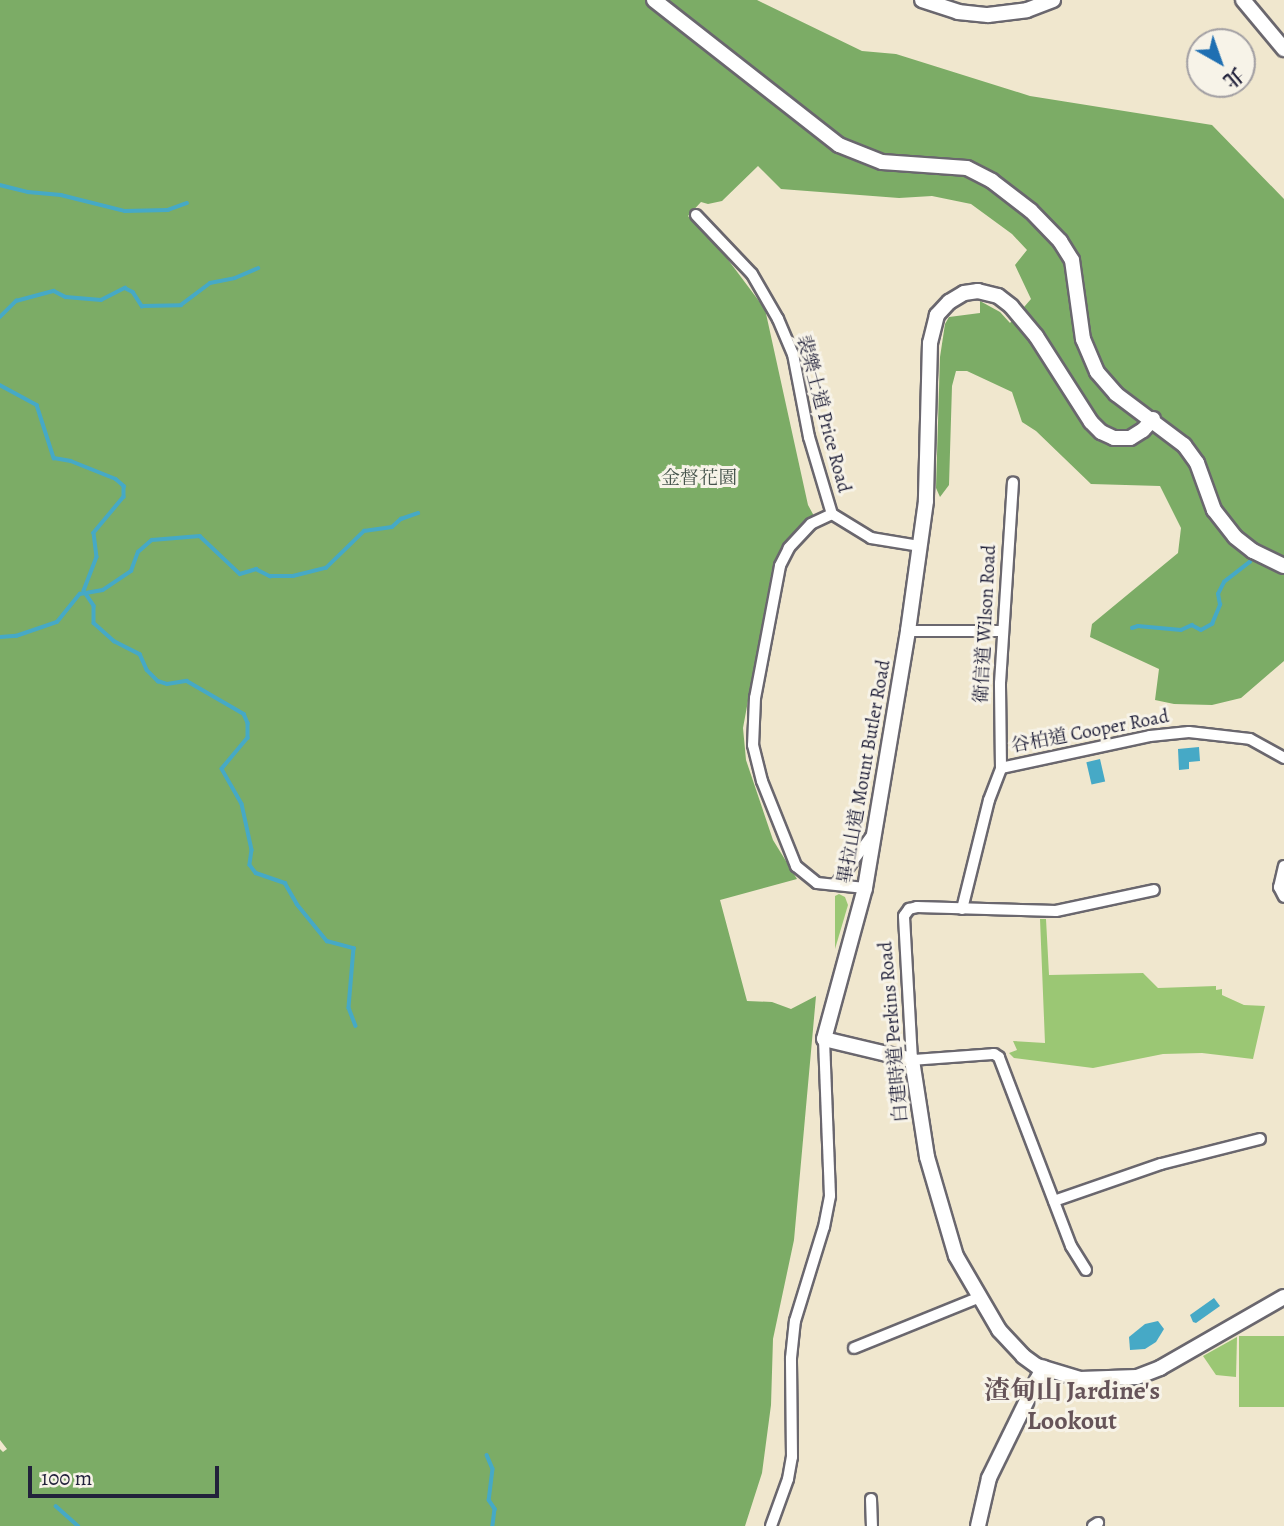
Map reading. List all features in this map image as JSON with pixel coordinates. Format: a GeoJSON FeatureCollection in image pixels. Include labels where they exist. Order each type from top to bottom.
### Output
{"type":"FeatureCollection","features":[{"type":"Feature","properties":{"kind":"street"},"geometry":{"type":"LineString","coordinates":[[654,0],[839,145],[882,162],[967,169],[992,181],[1018,199],[1050,229],[1072,260],[1083,339],[1097,372],[1116,394],[1176,437],[1192,454],[1214,510],[1227,529],[1253,551],[1284,566]]}},
{"type":"Feature","properties":{"kind":"street"},"geometry":{"type":"LineString","coordinates":[[928,1],[958,12],[988,15],[1027,10],[1053,0]]}},
{"type":"Feature","properties":{"kind":"street"},"geometry":{"type":"LineString","coordinates":[[1242,0],[1284,49]]}},
{"type":"Feature","properties":{"kind":"street","name":"裴樂士道 Price Road"},"geometry":{"type":"LineString","coordinates":[[696,215],[752,274],[778,319],[793,354],[809,437],[832,514],[848,527],[871,538],[920,546]]}},
{"type":"Feature","properties":{"kind":"street","name":"畢拉山道 Mount Butler Road"},"geometry":{"type":"LineString","coordinates":[[771,1526],[786,1487],[792,1457],[791,1358],[795,1321],[824,1227],[830,1196],[824,1039],[865,888],[920,546],[926,501],[931,337],[937,315],[957,296],[985,292],[998,296],[1011,306],[1036,336],[1091,422],[1101,432],[1114,438],[1130,438],[1143,430],[1153,419]]}},
{"type":"Feature","properties":{"kind":"street","name":"衛信道 Wilson Road"},"geometry":{"type":"LineString","coordinates":[[1001,768],[998,727],[1002,631],[1013,482]]}},
{"type":"Feature","properties":{"kind":"street"},"geometry":{"type":"LineString","coordinates":[[832,514],[811,524],[789,548],[780,566],[756,688],[752,733],[758,769],[792,860],[811,879],[824,885],[836,883],[865,888]]}},
{"type":"Feature","properties":{"kind":"street"},"geometry":{"type":"LineString","coordinates":[[908,631],[1002,631]]}},
{"type":"Feature","properties":{"kind":"street","name":"谷柏道 Cooper Road"},"geometry":{"type":"LineString","coordinates":[[962,909],[989,800],[1001,768],[1179,732],[1205,732],[1250,739],[1284,758]]}},
{"type":"Feature","properties":{"kind":"street"},"geometry":{"type":"LineString","coordinates":[[836,883],[863,850],[875,828]]}},
{"type":"Feature","properties":{"kind":"street"},"geometry":{"type":"LineString","coordinates":[[1284,866],[1279,887],[1284,897]]}},
{"type":"Feature","properties":{"kind":"street"},"geometry":{"type":"LineString","coordinates":[[962,909],[1056,911],[1154,890]]}},
{"type":"Feature","properties":{"kind":"street","name":"白建時道 Perkins Road"},"geometry":{"type":"LineString","coordinates":[[962,909],[917,907],[909,909],[904,916],[912,1060],[927,1157],[956,1256],[978,1298],[1013,1346],[1043,1368],[1080,1379],[1137,1377],[1160,1368],[1284,1297]]}},
{"type":"Feature","properties":{"kind":"street"},"geometry":{"type":"LineString","coordinates":[[824,1039],[912,1060],[995,1054],[999,1057],[1071,1246],[1086,1270]]}},
{"type":"Feature","properties":{"kind":"street"},"geometry":{"type":"LineString","coordinates":[[1054,1201],[1161,1164],[1260,1139]]}},
{"type":"Feature","properties":{"kind":"street"},"geometry":{"type":"LineString","coordinates":[[854,1348],[978,1298]]}},
{"type":"Feature","properties":{"kind":"street"},"geometry":{"type":"LineString","coordinates":[[978,1526],[989,1478],[1043,1368]]}},
{"type":"Feature","properties":{"kind":"street"},"geometry":{"type":"LineString","coordinates":[[872,1499],[872,1526]]}},
{"type":"Feature","properties":{"kind":"green space","name":"金督花園"},"geometry":{"type":"Polygon","coordinates":[[[0,0],[757,0],[862,51],[896,54],[1030,96],[1212,125],[1284,199],[1284,661],[1241,698],[1212,705],[1174,704],[1155,700],[1159,669],[1090,637],[1092,624],[1178,553],[1181,528],[1160,486],[1091,484],[1036,431],[1022,422],[1012,392],[967,371],[956,371],[952,386],[949,485],[940,497],[936,488],[940,357],[945,324],[949,317],[980,313],[980,301],[1000,312],[1010,323],[1031,299],[1015,265],[1027,250],[1012,234],[971,204],[932,196],[899,198],[781,189],[758,166],[722,201],[708,204],[701,202],[688,216],[717,245],[765,309],[808,505],[814,516],[782,548],[772,570],[743,728],[746,760],[773,840],[797,879],[720,900],[747,1001],[772,1002],[791,1009],[816,996],[794,1240],[773,1339],[771,1405],[762,1473],[745,1526],[0,1526],[0,1449],[3,1452],[7,1449],[0,1440],[0,0]]]}},
{"type":"Feature","properties":{"kind":"green space"},"geometry":{"type":"Polygon","coordinates":[[[839,894],[845,897],[848,905],[835,949],[835,896],[839,894]]]}},
{"type":"Feature","properties":{"kind":"green space"},"geometry":{"type":"Polygon","coordinates":[[[1040,919],[1046,919],[1049,975],[1143,973],[1158,988],[1216,986],[1216,990],[1222,989],[1222,995],[1244,1005],[1265,1006],[1253,1059],[1202,1053],[1163,1054],[1093,1068],[1014,1058],[1009,1053],[1017,1050],[1013,1041],[1045,1043],[1040,919]]]}},
{"type":"Feature","properties":{"kind":"green space"},"geometry":{"type":"Polygon","coordinates":[[[1239,1336],[1284,1336],[1284,1407],[1239,1407],[1239,1336]]]}},
{"type":"Feature","properties":{"kind":"green space"},"geometry":{"type":"Polygon","coordinates":[[[1237,1337],[1236,1377],[1216,1375],[1203,1356],[1237,1337]]]}},
{"type":"Feature","properties":{"kind":"water"},"geometry":{"type":"Polygon","coordinates":[[[1199,747],[1200,761],[1189,762],[1189,769],[1179,770],[1178,749],[1199,747]]]}},
{"type":"Feature","properties":{"kind":"water"},"geometry":{"type":"Polygon","coordinates":[[[1100,759],[1105,781],[1092,785],[1086,762],[1100,759]]]}},
{"type":"Feature","properties":{"kind":"water"},"geometry":{"type":"Polygon","coordinates":[[[1214,1298],[1220,1306],[1196,1323],[1193,1322],[1190,1315],[1214,1298]]]}},
{"type":"Feature","properties":{"kind":"water"},"geometry":{"type":"Polygon","coordinates":[[[1158,1321],[1164,1329],[1156,1342],[1145,1349],[1130,1350],[1129,1337],[1145,1324],[1158,1321]]]}},
{"type":"Feature","properties":{"kind":"waterway"},"geometry":{"type":"LineString","coordinates":[[0,185],[28,192],[61,195],[125,211],[168,210],[187,203]]}},
{"type":"Feature","properties":{"kind":"waterway"},"geometry":{"type":"LineString","coordinates":[[0,317],[16,301],[54,291],[66,297],[101,300],[125,288],[133,292],[142,306],[181,305],[210,283],[235,278],[258,268]]}},
{"type":"Feature","properties":{"kind":"waterway"},"geometry":{"type":"LineString","coordinates":[[0,385],[37,405],[54,458],[71,461],[116,479],[124,486],[124,497],[94,533],[97,557],[84,591],[94,606],[94,623],[114,641],[140,654],[147,670],[158,681],[167,684],[187,681],[244,714],[248,723],[248,738],[222,769],[242,804],[252,850],[250,865],[256,873],[285,883],[297,904],[327,941],[354,948],[349,1008],[356,1026]]}},
{"type":"Feature","properties":{"kind":"waterway"},"geometry":{"type":"LineString","coordinates":[[0,637],[16,636],[57,622],[80,594],[103,590],[131,571],[138,552],[152,540],[200,536],[240,574],[256,569],[270,576],[293,576],[326,568],[364,531],[392,527],[401,519],[418,513]]}},
{"type":"Feature","properties":{"kind":"waterway"},"geometry":{"type":"LineString","coordinates":[[1132,628],[1138,626],[1181,630],[1192,625],[1201,630],[1212,624],[1220,605],[1218,594],[1224,582],[1250,562]]}},
{"type":"Feature","properties":{"kind":"waterway"},"geometry":{"type":"LineString","coordinates":[[487,1455],[493,1469],[489,1500],[495,1509],[493,1526]]}},
{"type":"Feature","properties":{"kind":"waterway"},"geometry":{"type":"LineString","coordinates":[[56,1506],[78,1526]]}},
{"type":"Feature","properties":{"kind":"district","name":"渣甸山 Jardine's Lookout"},"geometry":{"type":"Point","coordinates":[1072,1406]}}]}
